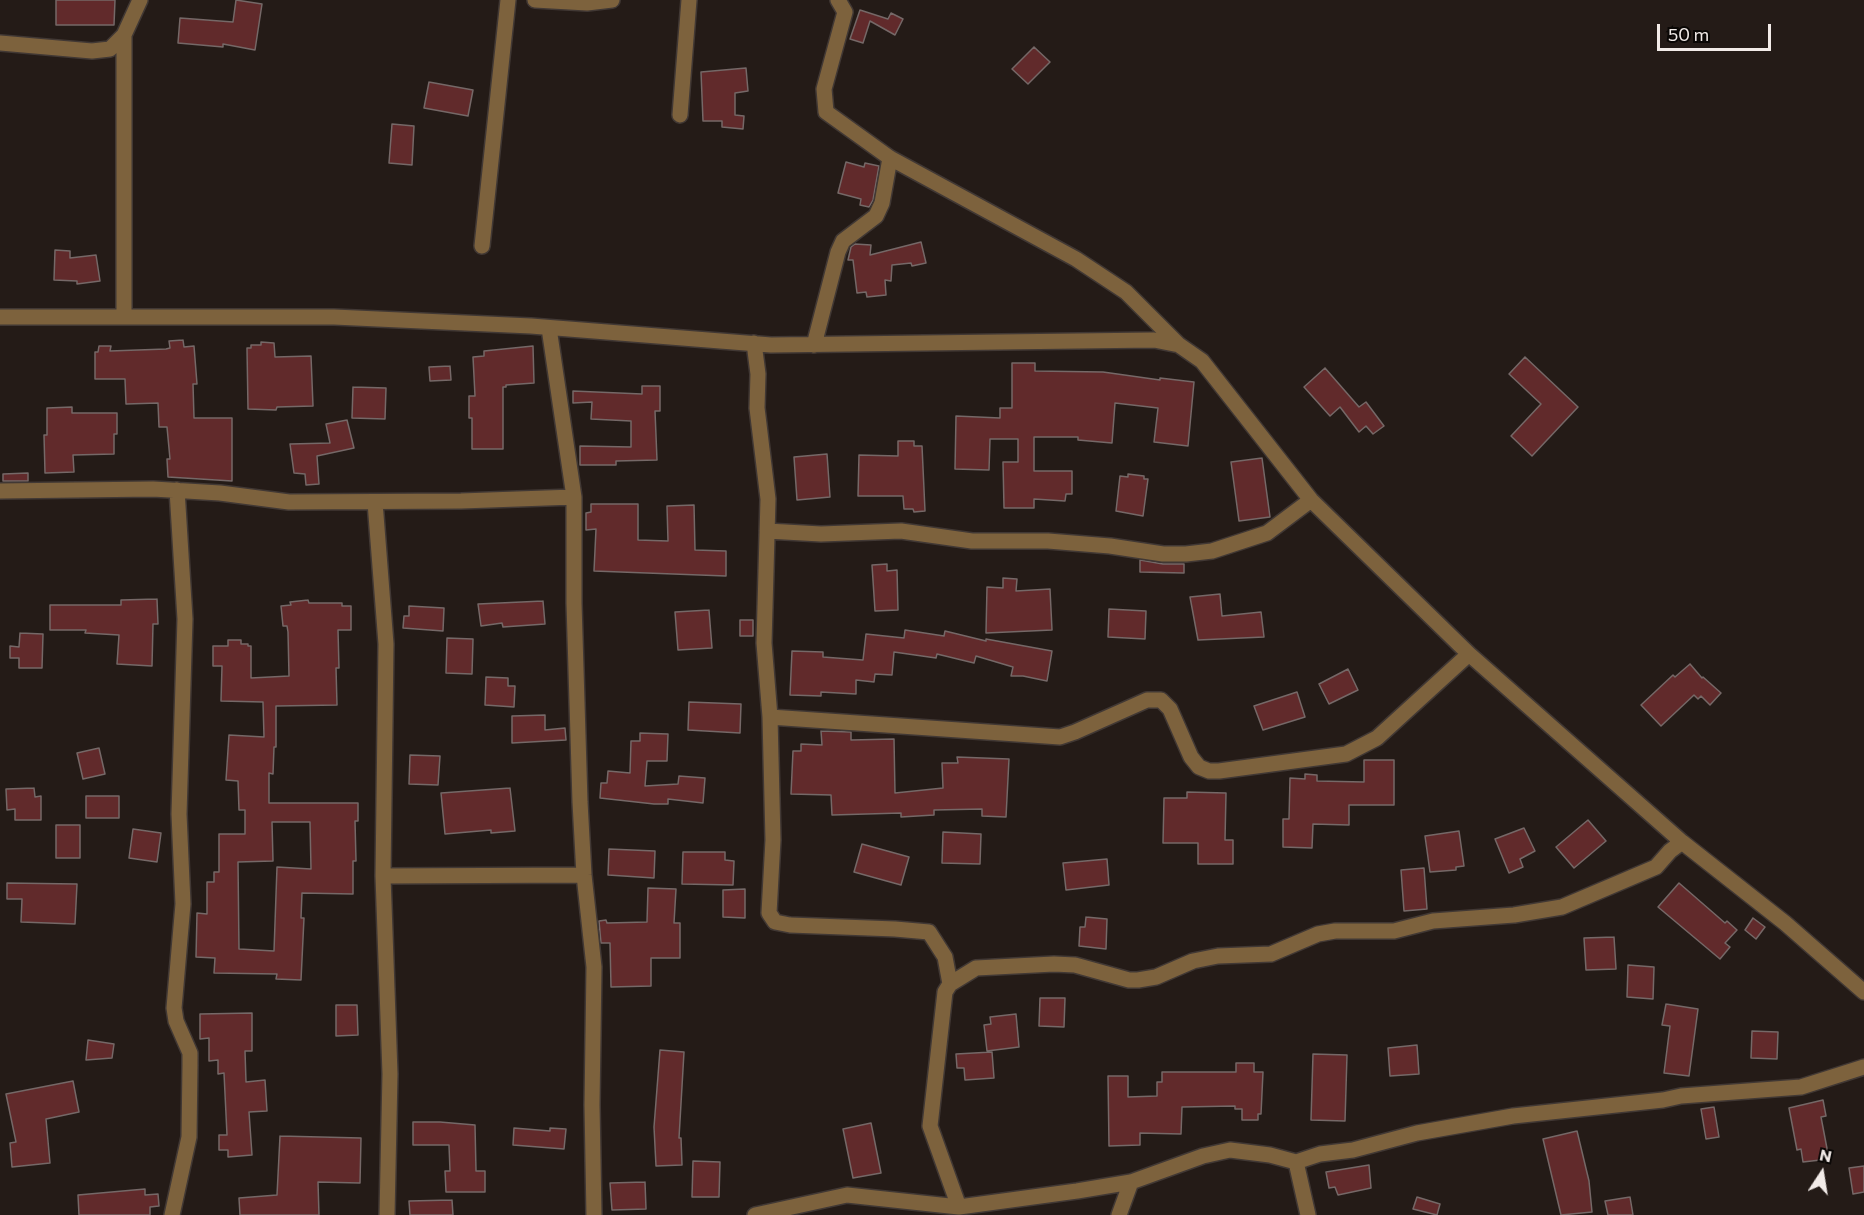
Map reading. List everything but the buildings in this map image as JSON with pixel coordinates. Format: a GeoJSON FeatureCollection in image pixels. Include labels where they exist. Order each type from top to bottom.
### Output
{"type":"FeatureCollection","features":[{"type":"Feature","properties":{"kind":"street"},"geometry":{"type":"LineString","coordinates":[[0,43],[92,51],[110,49],[124,35],[140,0]]}},
{"type":"Feature","properties":{"kind":"street"},"geometry":{"type":"LineString","coordinates":[[482,246],[508,0]]}},
{"type":"Feature","properties":{"kind":"street"},"geometry":{"type":"LineString","coordinates":[[535,0],[587,3],[612,0]]}},
{"type":"Feature","properties":{"kind":"street"},"geometry":{"type":"LineString","coordinates":[[680,115],[689,0]]}},
{"type":"Feature","properties":{"kind":"street"},"geometry":{"type":"LineString","coordinates":[[838,0],[845,12],[824,89],[826,112],[890,158],[1076,259],[1125,292],[1179,345],[1202,361],[1311,500],[1468,654],[1682,842],[1785,923],[1864,992]]}},
{"type":"Feature","properties":{"kind":"street"},"geometry":{"type":"LineString","coordinates":[[124,35],[124,317]]}},
{"type":"Feature","properties":{"kind":"street"},"geometry":{"type":"LineString","coordinates":[[814,345],[837,252],[843,241],[876,216],[882,203],[890,158]]}},
{"type":"Feature","properties":{"kind":"street"},"geometry":{"type":"LineString","coordinates":[[0,317],[334,317],[549,328],[754,344],[1154,340],[1179,345]]}},
{"type":"Feature","properties":{"kind":"street"},"geometry":{"type":"LineString","coordinates":[[549,328],[574,498],[574,615],[584,875],[594,967],[592,1105],[594,1215]]}},
{"type":"Feature","properties":{"kind":"street"},"geometry":{"type":"LineString","coordinates":[[754,344],[758,374],[757,408],[768,498],[764,643],[770,717],[773,840],[770,913],[775,922],[790,926],[895,928],[929,932],[945,957],[950,984]]}},
{"type":"Feature","properties":{"kind":"street"},"geometry":{"type":"LineString","coordinates":[[0,491],[177,490],[289,502],[574,498]]}},
{"type":"Feature","properties":{"kind":"street"},"geometry":{"type":"LineString","coordinates":[[172,1215],[189,1137],[190,1065],[190,1053],[176,1021],[174,1008],[183,904],[179,814],[185,619],[177,490]]}},
{"type":"Feature","properties":{"kind":"street"},"geometry":{"type":"LineString","coordinates":[[766,531],[821,534],[901,531],[972,541],[1048,541],[1110,546],[1163,554],[1186,554],[1212,551],[1266,533],[1311,500]]}},
{"type":"Feature","properties":{"kind":"street"},"geometry":{"type":"LineString","coordinates":[[375,502],[386,644],[383,876],[390,1074],[387,1215]]}},
{"type":"Feature","properties":{"kind":"street"},"geometry":{"type":"LineString","coordinates":[[770,717],[1060,737],[1148,700],[1161,700],[1170,709],[1191,757],[1199,767],[1209,771],[1220,771],[1346,754],[1377,738],[1468,654]]}},
{"type":"Feature","properties":{"kind":"street"},"geometry":{"type":"LineString","coordinates":[[959,1207],[930,1126],[945,992],[950,984],[976,968],[1075,965],[1128,980],[1138,980],[1156,977],[1193,961],[1218,956],[1271,954],[1318,934],[1335,931],[1394,931],[1432,921],[1514,915],[1562,907],[1656,867],[1670,851],[1682,842]]}},
{"type":"Feature","properties":{"kind":"street"},"geometry":{"type":"LineString","coordinates":[[383,876],[584,875]]}},
{"type":"Feature","properties":{"kind":"street"},"geometry":{"type":"LineString","coordinates":[[755,1215],[847,1195],[959,1207],[1131,1182],[1203,1156],[1230,1150],[1270,1155],[1296,1162],[1320,1154],[1353,1150],[1417,1133],[1513,1116],[1663,1100],[1681,1096],[1802,1087],[1864,1067]]}},
{"type":"Feature","properties":{"kind":"street"},"geometry":{"type":"LineString","coordinates":[[1296,1162],[1308,1215]]}},
{"type":"Feature","properties":{"kind":"street"},"geometry":{"type":"LineString","coordinates":[[1119,1215],[1131,1182]]}}]}
